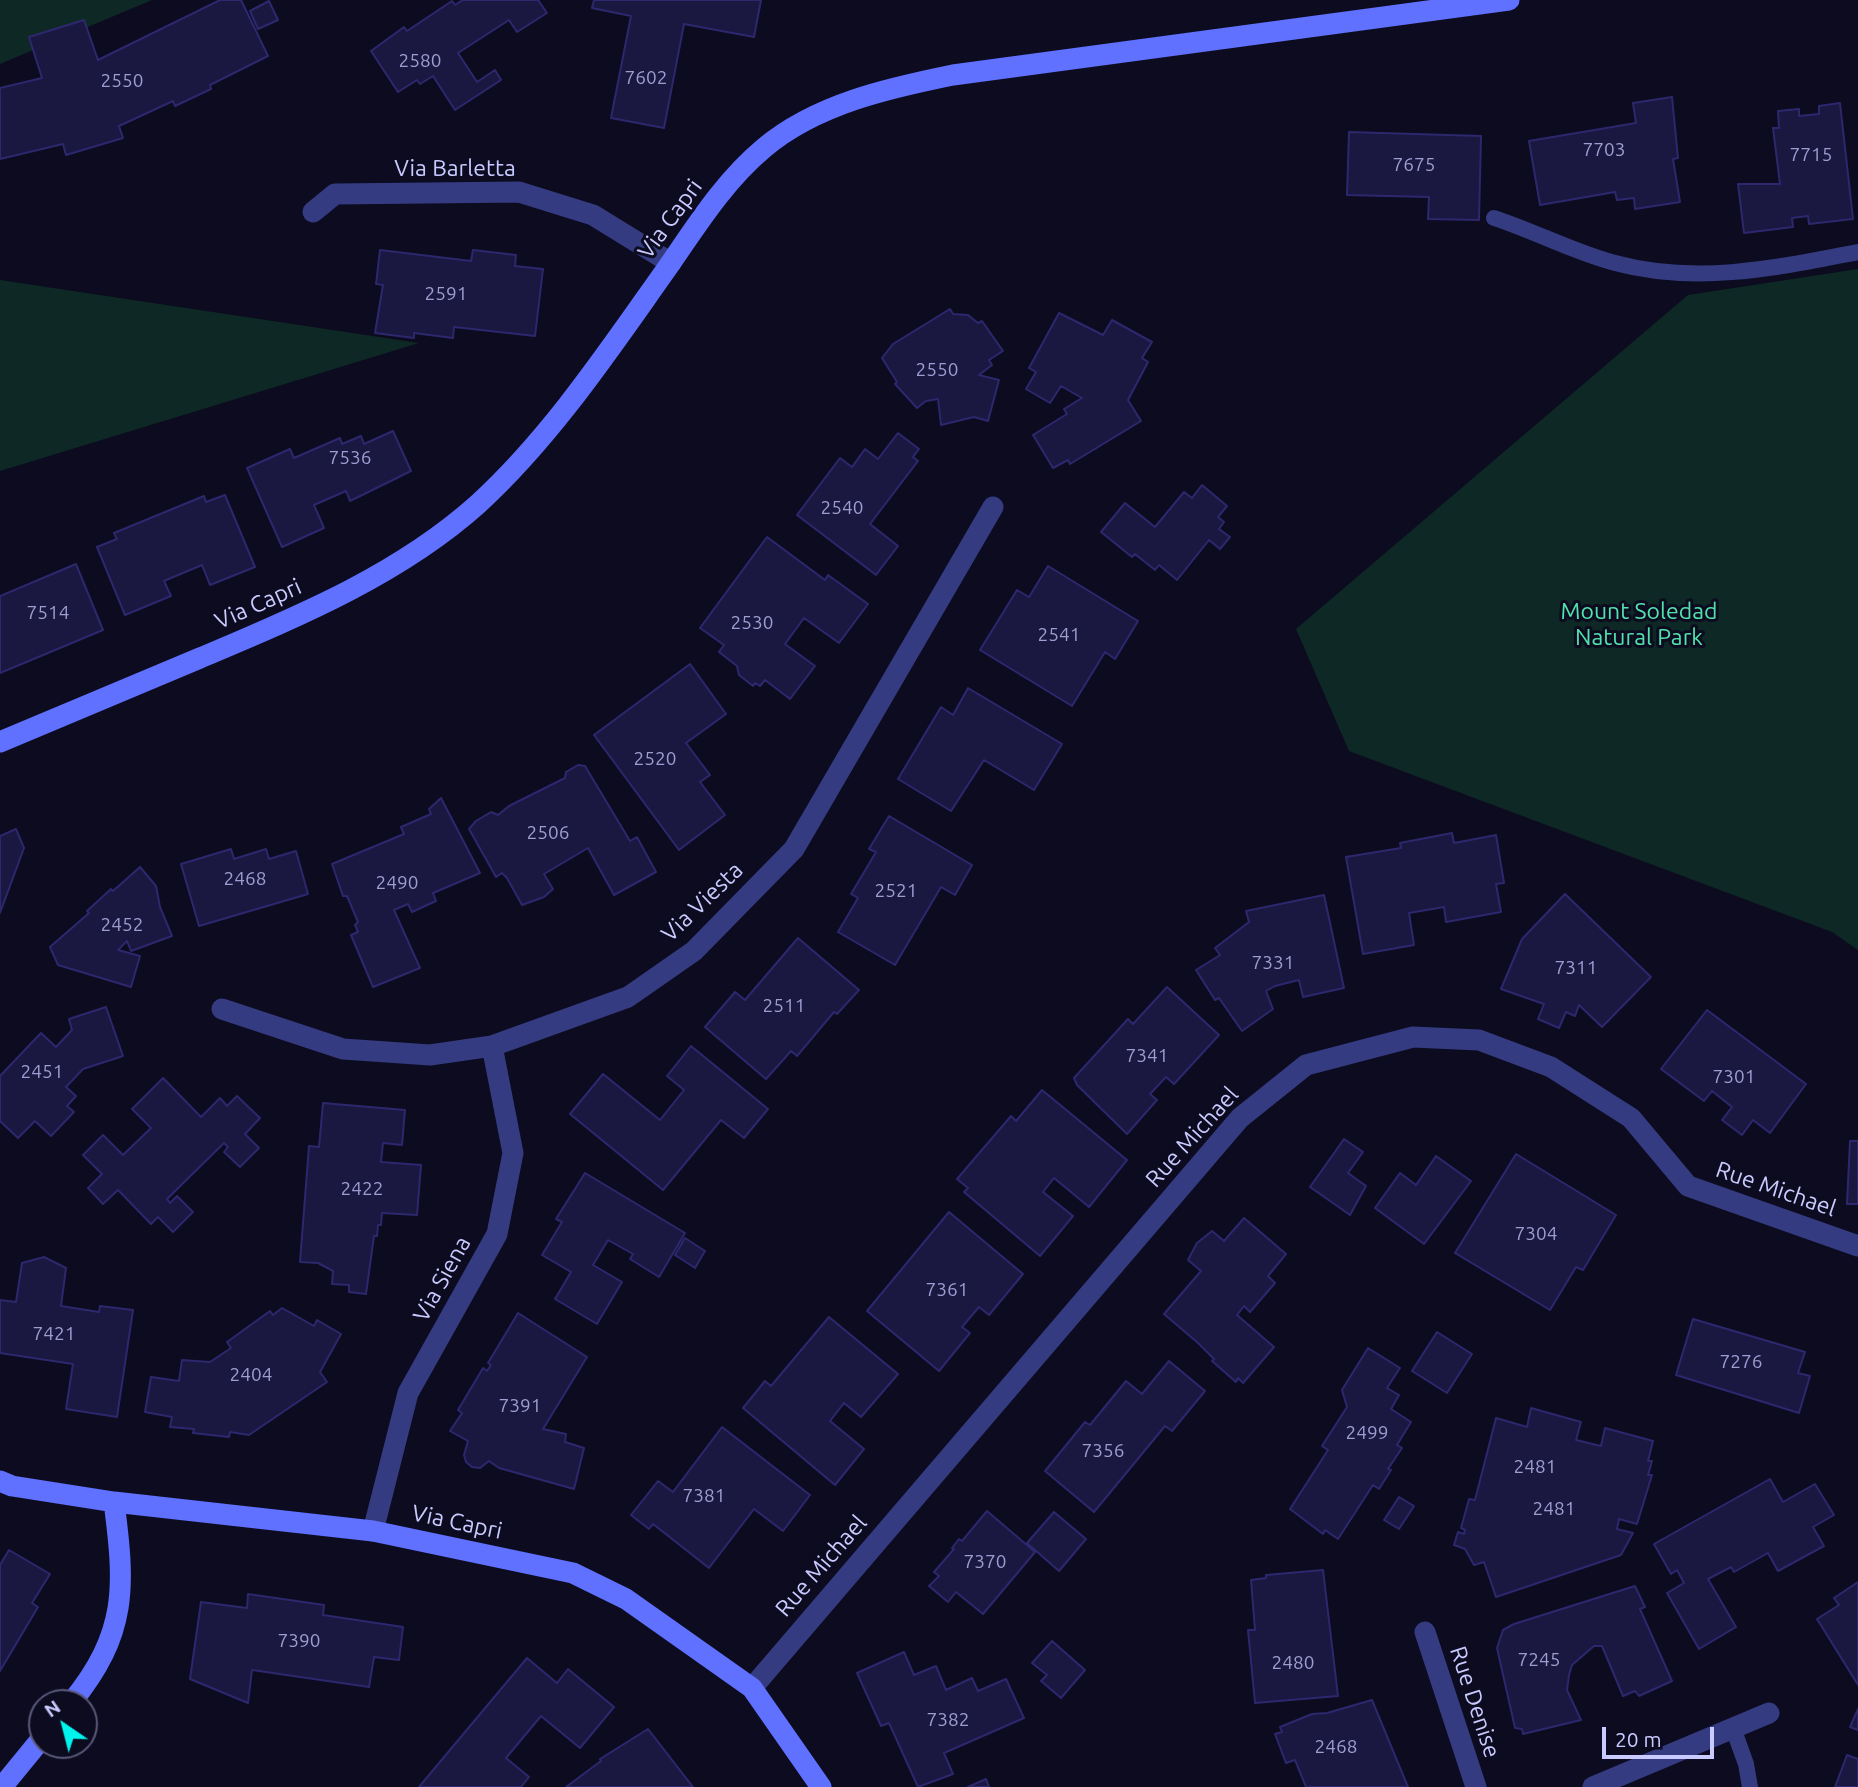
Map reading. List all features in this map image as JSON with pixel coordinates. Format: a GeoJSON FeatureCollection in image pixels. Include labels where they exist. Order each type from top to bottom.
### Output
{"type":"FeatureCollection","features":[{"type":"Feature","properties":{"kind":"street","name":"Via Capri"},"geometry":{"type":"LineString","coordinates":[[0,742],[284,622],[393,567],[478,504],[540,438],[605,355],[717,195],[765,146],[822,112],[891,87],[967,73],[1510,0]]}},
{"type":"Feature","properties":{"kind":"street","name":"Via Barletta"},"geometry":{"type":"LineString","coordinates":[[313,212],[335,194],[519,192],[593,215],[671,263]]}},
{"type":"Feature","properties":{"kind":"street","name":"Via Viesta"},"geometry":{"type":"LineString","coordinates":[[222,1009],[343,1049],[430,1055],[492,1046],[628,997],[694,951],[794,849],[993,507]]}},
{"type":"Feature","properties":{"kind":"street","name":"Rue Michael"},"geometry":{"type":"LineString","coordinates":[[752,1688],[1240,1118],[1306,1065],[1413,1037],[1479,1040],[1551,1067],[1631,1118],[1688,1185],[1858,1246]]}},
{"type":"Feature","properties":{"kind":"street","name":"Via Siena"},"geometry":{"type":"LineString","coordinates":[[373,1531],[408,1393],[497,1234],[513,1153],[492,1046]]}},
{"type":"Feature","properties":{"kind":"street","name":"Via Capri"},"geometry":{"type":"LineString","coordinates":[[0,1481],[12,1486],[114,1502],[373,1531],[573,1573],[626,1599],[752,1688],[821,1787]]}},
{"type":"Feature","properties":{"kind":"street"},"geometry":{"type":"LineString","coordinates":[[82,1689],[93,1675],[114,1629],[123,1571],[114,1502]]}},
{"type":"Feature","properties":{"kind":"street","name":"Rue Denise"},"geometry":{"type":"LineString","coordinates":[[1425,1632],[1476,1787]]}},
{"type":"Feature","properties":{"kind":"street"},"geometry":{"type":"LineString","coordinates":[[1593,1787],[1769,1713]]}},
{"type":"Feature","properties":{"kind":"street"},"geometry":{"type":"LineString","coordinates":[[2,1787],[28,1755]]}},
{"type":"Feature","properties":{"kind":"lane"},"geometry":{"type":"LineString","coordinates":[[1494,218],[1611,262],[1662,274],[1763,271],[1858,252]]}},
{"type":"Feature","properties":{"kind":"lane"},"geometry":{"type":"LineString","coordinates":[[1733,1728],[1746,1764],[1750,1787]]}},
{"type":"Feature","properties":{"kind":"green space"},"geometry":{"type":"Polygon","coordinates":[[[0,0],[152,0],[0,64],[0,0]]]}},
{"type":"Feature","properties":{"kind":"green space","name":"Mount Soledad Natural Park"},"geometry":{"type":"Polygon","coordinates":[[[1858,269],[1858,950],[1832,932],[1349,751],[1296,629],[1688,295],[1858,269]]]}},
{"type":"Feature","properties":{"kind":"green space"},"geometry":{"type":"Polygon","coordinates":[[[0,280],[419,343],[0,471],[0,280]]]}},
{"type":"Feature","properties":{"kind":"building"},"geometry":{"type":"Polygon","coordinates":[[[220,0],[241,0],[268,56],[175,106],[173,101],[119,126],[123,138],[66,155],[63,144],[0,159],[0,88],[42,78],[29,37],[84,20],[98,60],[220,0]]]}},
{"type":"Feature","properties":{"kind":"building"},"geometry":{"type":"Polygon","coordinates":[[[463,0],[538,0],[547,13],[517,32],[509,20],[458,53],[477,82],[495,70],[501,80],[455,110],[433,76],[420,84],[417,80],[398,92],[371,51],[404,27],[407,31],[452,1],[455,5],[463,0]]]}},
{"type":"Feature","properties":{"kind":"building"},"geometry":{"type":"Polygon","coordinates":[[[594,0],[761,0],[754,37],[684,24],[664,128],[611,118],[631,16],[592,8],[594,0]]]}},
{"type":"Feature","properties":{"kind":"building"},"geometry":{"type":"Polygon","coordinates":[[[269,1],[278,20],[258,29],[250,11],[269,1]]]}},
{"type":"Feature","properties":{"kind":"building"},"geometry":{"type":"Polygon","coordinates":[[[1672,97],[1678,158],[1673,159],[1680,202],[1635,209],[1634,198],[1617,200],[1615,192],[1540,205],[1529,141],[1636,123],[1633,103],[1672,97]]]}},
{"type":"Feature","properties":{"kind":"building"},"geometry":{"type":"Polygon","coordinates":[[[1840,103],[1853,219],[1809,224],[1808,216],[1792,218],[1793,227],[1744,233],[1738,184],[1780,184],[1773,128],[1779,128],[1778,111],[1799,109],[1799,116],[1819,114],[1819,106],[1840,103]]]}},
{"type":"Feature","properties":{"kind":"building"},"geometry":{"type":"Polygon","coordinates":[[[1349,132],[1481,136],[1479,220],[1428,219],[1429,197],[1347,195],[1349,132]]]}},
{"type":"Feature","properties":{"kind":"building"},"geometry":{"type":"Polygon","coordinates":[[[380,250],[471,261],[473,250],[516,255],[515,266],[543,269],[535,336],[454,327],[453,338],[414,333],[414,338],[375,333],[383,285],[376,284],[380,250]]]}},
{"type":"Feature","properties":{"kind":"building"},"geometry":{"type":"Polygon","coordinates":[[[950,309],[953,314],[968,315],[978,323],[982,321],[1003,351],[989,360],[992,365],[979,375],[999,380],[988,421],[974,417],[941,425],[938,399],[926,401],[917,408],[895,384],[897,382],[882,358],[893,344],[950,309]]]}},
{"type":"Feature","properties":{"kind":"building"},"geometry":{"type":"Polygon","coordinates":[[[1059,313],[1103,335],[1112,320],[1152,342],[1142,358],[1148,362],[1128,400],[1141,421],[1070,464],[1068,460],[1053,468],[1033,435],[1067,414],[1064,409],[1082,398],[1061,386],[1050,403],[1026,389],[1036,372],[1029,368],[1059,313]]]}},
{"type":"Feature","properties":{"kind":"building"},"geometry":{"type":"Polygon","coordinates":[[[393,431],[411,471],[350,501],[346,491],[314,505],[324,528],[282,547],[247,468],[290,449],[294,458],[340,438],[342,444],[361,436],[364,444],[393,431]]]}},
{"type":"Feature","properties":{"kind":"building"},"geometry":{"type":"Polygon","coordinates":[[[898,433],[919,449],[913,457],[918,461],[870,524],[898,546],[876,575],[797,515],[840,458],[852,467],[865,449],[878,459],[898,433]]]}},
{"type":"Feature","properties":{"kind":"building"},"geometry":{"type":"Polygon","coordinates":[[[1202,485],[1227,506],[1218,517],[1224,522],[1219,529],[1230,537],[1220,549],[1209,540],[1177,580],[1159,565],[1155,570],[1135,554],[1132,557],[1101,532],[1125,503],[1155,527],[1184,492],[1192,498],[1202,485]]]}},
{"type":"Feature","properties":{"kind":"building"},"geometry":{"type":"Polygon","coordinates":[[[225,495],[255,567],[210,585],[202,565],[164,581],[171,596],[125,615],[97,547],[117,539],[114,533],[204,496],[206,502],[225,495]]]}},
{"type":"Feature","properties":{"kind":"building"},"geometry":{"type":"Polygon","coordinates":[[[767,537],[825,580],[828,575],[868,604],[839,643],[804,618],[785,644],[815,666],[790,699],[765,680],[760,686],[755,683],[753,686],[739,675],[737,666],[719,652],[724,645],[700,628],[767,537]]]}},
{"type":"Feature","properties":{"kind":"building"},"geometry":{"type":"Polygon","coordinates":[[[76,564],[103,630],[0,673],[0,596],[76,564]]]}},
{"type":"Feature","properties":{"kind":"building"},"geometry":{"type":"Polygon","coordinates":[[[1048,566],[1138,621],[1115,659],[1105,652],[1072,706],[980,650],[1017,590],[1029,597],[1048,566]]]}},
{"type":"Feature","properties":{"kind":"building"},"geometry":{"type":"Polygon","coordinates":[[[690,664],[726,714],[686,743],[710,775],[700,782],[725,815],[679,850],[594,735],[690,664]]]}},
{"type":"Feature","properties":{"kind":"building"},"geometry":{"type":"Polygon","coordinates":[[[968,688],[1062,744],[1034,790],[984,760],[951,811],[898,779],[941,707],[953,715],[968,688]]]}},
{"type":"Feature","properties":{"kind":"building"},"geometry":{"type":"Polygon","coordinates":[[[578,765],[585,766],[630,841],[637,837],[656,872],[614,895],[588,848],[544,874],[553,889],[544,897],[522,905],[507,878],[502,873],[496,877],[469,829],[491,812],[498,815],[509,806],[565,778],[566,772],[578,765]]]}},
{"type":"Feature","properties":{"kind":"building"},"geometry":{"type":"Polygon","coordinates":[[[441,798],[480,873],[433,893],[436,901],[412,912],[408,904],[394,910],[420,968],[373,987],[351,935],[358,932],[355,925],[358,922],[347,896],[343,896],[332,864],[404,834],[401,827],[431,814],[429,809],[441,798]]]}},
{"type":"Feature","properties":{"kind":"building"},"geometry":{"type":"Polygon","coordinates":[[[889,816],[972,865],[955,895],[941,887],[895,965],[838,932],[858,898],[851,894],[876,852],[869,849],[889,816]]]}},
{"type":"Feature","properties":{"kind":"building"},"geometry":{"type":"Polygon","coordinates":[[[16,829],[24,848],[0,913],[0,836],[16,829]]]}},
{"type":"Feature","properties":{"kind":"building"},"geometry":{"type":"Polygon","coordinates":[[[1452,833],[1454,843],[1496,835],[1504,883],[1496,884],[1501,912],[1446,922],[1444,907],[1409,913],[1414,945],[1363,954],[1346,857],[1401,848],[1400,843],[1452,833]]]}},
{"type":"Feature","properties":{"kind":"building"},"geometry":{"type":"Polygon","coordinates":[[[231,849],[234,859],[266,849],[269,859],[296,851],[308,894],[199,926],[181,864],[231,849]]]}},
{"type":"Feature","properties":{"kind":"building"},"geometry":{"type":"Polygon","coordinates":[[[140,867],[156,886],[160,907],[172,936],[131,951],[127,941],[118,950],[140,956],[131,987],[58,965],[50,947],[89,913],[87,911],[111,889],[113,891],[140,867]]]}},
{"type":"Feature","properties":{"kind":"building"},"geometry":{"type":"Polygon","coordinates":[[[1565,894],[1651,977],[1602,1027],[1579,1005],[1575,1016],[1566,1012],[1559,1028],[1538,1019],[1544,1004],[1501,989],[1522,939],[1565,894]]]}},
{"type":"Feature","properties":{"kind":"building"},"geometry":{"type":"Polygon","coordinates":[[[1324,895],[1344,988],[1303,997],[1299,980],[1275,986],[1266,991],[1273,1009],[1242,1031],[1219,998],[1215,1000],[1196,970],[1220,955],[1215,948],[1249,922],[1246,911],[1324,895]]]}},
{"type":"Feature","properties":{"kind":"building"},"geometry":{"type":"Polygon","coordinates":[[[798,938],[859,990],[837,1014],[834,1012],[797,1056],[791,1051],[766,1079],[705,1027],[735,992],[745,1000],[798,938]]]}},
{"type":"Feature","properties":{"kind":"building"},"geometry":{"type":"Polygon","coordinates":[[[1167,987],[1219,1035],[1174,1084],[1166,1077],[1150,1094],[1157,1100],[1127,1134],[1077,1085],[1074,1078],[1128,1019],[1133,1024],[1167,987]]]}},
{"type":"Feature","properties":{"kind":"building"},"geometry":{"type":"Polygon","coordinates":[[[106,1007],[123,1056],[83,1069],[66,1087],[76,1096],[67,1106],[74,1112],[51,1136],[35,1121],[18,1138],[0,1121],[0,1076],[41,1033],[56,1047],[72,1030],[69,1019],[106,1007]]]}},
{"type":"Feature","properties":{"kind":"building"},"geometry":{"type":"Polygon","coordinates":[[[1707,1010],[1806,1084],[1770,1133],[1753,1120],[1742,1135],[1722,1120],[1732,1107],[1712,1091],[1704,1101],[1661,1069],[1707,1010]]]}},
{"type":"Feature","properties":{"kind":"building"},"geometry":{"type":"Polygon","coordinates":[[[691,1046],[768,1109],[744,1138],[721,1120],[663,1190],[570,1114],[603,1074],[660,1120],[684,1090],[667,1076],[691,1046]]]}},
{"type":"Feature","properties":{"kind":"building"},"geometry":{"type":"Polygon","coordinates":[[[163,1078],[201,1117],[220,1098],[227,1106],[237,1096],[260,1118],[245,1134],[259,1148],[240,1167],[224,1152],[228,1147],[224,1143],[167,1199],[170,1203],[177,1196],[193,1212],[173,1232],[158,1217],[151,1224],[118,1190],[103,1204],[88,1188],[102,1174],[83,1155],[103,1135],[123,1155],[151,1128],[132,1109],[163,1078]]]}},
{"type":"Feature","properties":{"kind":"building"},"geometry":{"type":"Polygon","coordinates":[[[1042,1090],[1127,1160],[1089,1207],[1054,1178],[1043,1192],[1073,1216],[1040,1256],[964,1192],[968,1188],[957,1179],[1011,1116],[1016,1121],[1042,1090]]]}},
{"type":"Feature","properties":{"kind":"building"},"geometry":{"type":"Polygon","coordinates":[[[323,1103],[405,1110],[402,1145],[383,1143],[381,1162],[421,1165],[417,1215],[382,1213],[381,1225],[378,1225],[377,1236],[374,1236],[366,1294],[349,1292],[349,1285],[332,1284],[333,1271],[318,1263],[300,1262],[309,1146],[319,1147],[323,1103]]]}},
{"type":"Feature","properties":{"kind":"building"},"geometry":{"type":"Polygon","coordinates":[[[1344,1139],[1363,1152],[1348,1173],[1366,1186],[1350,1215],[1310,1187],[1344,1139]]]}},
{"type":"Feature","properties":{"kind":"building"},"geometry":{"type":"Polygon","coordinates":[[[1850,1141],[1858,1141],[1858,1204],[1847,1204],[1850,1141]]]}},
{"type":"Feature","properties":{"kind":"building"},"geometry":{"type":"Polygon","coordinates":[[[1516,1154],[1616,1215],[1583,1270],[1576,1267],[1550,1310],[1455,1253],[1516,1154]]]}},
{"type":"Feature","properties":{"kind":"building"},"geometry":{"type":"Polygon","coordinates":[[[1436,1156],[1471,1181],[1424,1244],[1375,1208],[1400,1173],[1416,1185],[1436,1156]]]}},
{"type":"Feature","properties":{"kind":"building"},"geometry":{"type":"Polygon","coordinates":[[[585,1173],[685,1233],[659,1277],[630,1259],[633,1254],[608,1240],[593,1265],[622,1282],[597,1324],[555,1299],[571,1272],[542,1255],[562,1222],[556,1219],[585,1173]]]}},
{"type":"Feature","properties":{"kind":"building"},"geometry":{"type":"Polygon","coordinates":[[[949,1212],[1023,1274],[989,1315],[979,1307],[962,1327],[970,1333],[939,1371],[867,1311],[949,1212]]]}},
{"type":"Feature","properties":{"kind":"building"},"geometry":{"type":"Polygon","coordinates":[[[1244,1218],[1286,1254],[1268,1276],[1275,1283],[1250,1312],[1244,1306],[1237,1315],[1274,1347],[1243,1383],[1238,1378],[1236,1382],[1212,1361],[1214,1359],[1198,1343],[1164,1314],[1201,1271],[1188,1260],[1197,1243],[1212,1231],[1224,1241],[1244,1218]]]}},
{"type":"Feature","properties":{"kind":"building"},"geometry":{"type":"Polygon","coordinates":[[[685,1238],[705,1251],[695,1268],[675,1255],[685,1238]]]}},
{"type":"Feature","properties":{"kind":"building"},"geometry":{"type":"Polygon","coordinates":[[[44,1257],[66,1268],[61,1306],[99,1312],[100,1306],[133,1310],[117,1417],[66,1409],[73,1364],[0,1353],[0,1300],[16,1302],[22,1263],[44,1257]]]}},
{"type":"Feature","properties":{"kind":"building"},"geometry":{"type":"Polygon","coordinates":[[[282,1308],[314,1326],[317,1320],[341,1334],[320,1372],[327,1382],[249,1435],[230,1432],[229,1437],[193,1433],[194,1429],[170,1427],[172,1417],[145,1412],[151,1377],[179,1381],[182,1360],[210,1362],[231,1348],[227,1342],[270,1311],[273,1315],[282,1308]]]}},
{"type":"Feature","properties":{"kind":"building"},"geometry":{"type":"Polygon","coordinates":[[[518,1313],[587,1357],[543,1429],[566,1434],[565,1442],[584,1448],[574,1489],[499,1468],[489,1461],[480,1468],[472,1467],[466,1462],[464,1455],[468,1441],[450,1431],[462,1413],[458,1410],[483,1368],[487,1371],[491,1365],[488,1363],[518,1313]]]}},
{"type":"Feature","properties":{"kind":"building"},"geometry":{"type":"Polygon","coordinates":[[[829,1317],[898,1374],[861,1417],[844,1403],[830,1421],[864,1449],[835,1485],[743,1408],[765,1381],[771,1386],[829,1317]]]}},
{"type":"Feature","properties":{"kind":"building"},"geometry":{"type":"Polygon","coordinates":[[[1693,1319],[1805,1352],[1798,1373],[1810,1376],[1799,1413],[1676,1375],[1693,1319]]]}},
{"type":"Feature","properties":{"kind":"building"},"geometry":{"type":"Polygon","coordinates":[[[1437,1332],[1472,1354],[1447,1393],[1412,1371],[1437,1332]]]}},
{"type":"Feature","properties":{"kind":"building"},"geometry":{"type":"Polygon","coordinates":[[[1368,1348],[1400,1368],[1387,1388],[1399,1395],[1391,1409],[1411,1422],[1397,1445],[1402,1448],[1388,1469],[1391,1470],[1379,1489],[1373,1485],[1338,1539],[1325,1530],[1323,1534],[1290,1509],[1328,1450],[1322,1446],[1347,1407],[1342,1390],[1368,1348]]]}},
{"type":"Feature","properties":{"kind":"building"},"geometry":{"type":"Polygon","coordinates":[[[1169,1361],[1205,1391],[1172,1431],[1165,1426],[1094,1512],[1045,1471],[1085,1422],[1090,1425],[1126,1381],[1142,1394],[1169,1361]]]}},
{"type":"Feature","properties":{"kind":"building"},"geometry":{"type":"Polygon","coordinates":[[[1531,1408],[1581,1422],[1576,1440],[1601,1446],[1605,1428],[1653,1441],[1648,1461],[1652,1461],[1648,1475],[1652,1475],[1637,1524],[1619,1519],[1617,1529],[1633,1533],[1621,1555],[1496,1597],[1484,1562],[1474,1565],[1465,1549],[1454,1545],[1458,1532],[1464,1534],[1465,1530],[1461,1528],[1469,1499],[1475,1500],[1496,1418],[1527,1427],[1531,1408]]]}},
{"type":"Feature","properties":{"kind":"building"},"geometry":{"type":"Polygon","coordinates":[[[722,1427],[810,1495],[783,1531],[754,1509],[709,1568],[653,1524],[649,1529],[631,1515],[658,1481],[673,1492],[722,1427]]]}},
{"type":"Feature","properties":{"kind":"building"},"geometry":{"type":"Polygon","coordinates":[[[1770,1479],[1783,1502],[1815,1484],[1834,1515],[1813,1527],[1824,1546],[1778,1571],[1768,1553],[1734,1572],[1731,1567],[1708,1579],[1736,1627],[1699,1649],[1667,1593],[1684,1583],[1677,1570],[1671,1574],[1654,1544],[1770,1479]]]}},
{"type":"Feature","properties":{"kind":"building"},"geometry":{"type":"Polygon","coordinates":[[[1399,1497],[1414,1506],[1399,1529],[1384,1520],[1399,1497]]]}},
{"type":"Feature","properties":{"kind":"building"},"geometry":{"type":"Polygon","coordinates":[[[987,1511],[1035,1552],[983,1614],[956,1592],[948,1602],[929,1586],[939,1576],[934,1572],[954,1549],[952,1548],[959,1539],[962,1541],[987,1511]]]}},
{"type":"Feature","properties":{"kind":"building"},"geometry":{"type":"Polygon","coordinates":[[[1054,1512],[1086,1539],[1059,1571],[1027,1543],[1054,1512]]]}},
{"type":"Feature","properties":{"kind":"building"},"geometry":{"type":"Polygon","coordinates":[[[9,1550],[50,1574],[32,1603],[38,1607],[0,1671],[0,1565],[9,1550]]]}},
{"type":"Feature","properties":{"kind":"building"},"geometry":{"type":"Polygon","coordinates":[[[1323,1570],[1338,1696],[1255,1703],[1248,1630],[1255,1630],[1251,1580],[1266,1578],[1266,1575],[1323,1570]]]}},
{"type":"Feature","properties":{"kind":"building"},"geometry":{"type":"Polygon","coordinates":[[[1858,1582],[1858,1685],[1817,1619],[1839,1605],[1834,1598],[1858,1582]]]}},
{"type":"Feature","properties":{"kind":"building"},"geometry":{"type":"Polygon","coordinates":[[[1635,1586],[1645,1607],[1640,1609],[1672,1681],[1639,1696],[1635,1691],[1623,1696],[1602,1646],[1594,1646],[1572,1665],[1569,1675],[1567,1690],[1581,1720],[1523,1734],[1522,1729],[1515,1728],[1497,1648],[1503,1630],[1514,1624],[1635,1586]]]}},
{"type":"Feature","properties":{"kind":"building"},"geometry":{"type":"Polygon","coordinates":[[[248,1594],[324,1605],[323,1615],[403,1627],[399,1660],[374,1657],[369,1687],[252,1670],[248,1703],[190,1679],[201,1602],[247,1608],[248,1594]]]}},
{"type":"Feature","properties":{"kind":"building"},"geometry":{"type":"Polygon","coordinates":[[[1052,1641],[1085,1670],[1061,1698],[1041,1681],[1047,1675],[1032,1663],[1052,1641]]]}},
{"type":"Feature","properties":{"kind":"building"},"geometry":{"type":"Polygon","coordinates":[[[904,1652],[914,1675],[936,1666],[946,1690],[972,1678],[978,1691],[1006,1679],[1024,1718],[944,1753],[953,1774],[918,1787],[889,1723],[881,1726],[857,1673],[904,1652]]]}},
{"type":"Feature","properties":{"kind":"building"},"geometry":{"type":"Polygon","coordinates":[[[527,1658],[557,1683],[568,1669],[614,1707],[580,1748],[541,1716],[506,1758],[529,1777],[521,1787],[419,1787],[527,1658]]]}},
{"type":"Feature","properties":{"kind":"building"},"geometry":{"type":"Polygon","coordinates":[[[1372,1700],[1408,1787],[1306,1787],[1295,1760],[1286,1763],[1275,1734],[1282,1732],[1280,1727],[1312,1714],[1327,1713],[1372,1700]]]}},
{"type":"Feature","properties":{"kind":"building"},"geometry":{"type":"Polygon","coordinates":[[[1858,1709],[1858,1730],[1850,1727],[1858,1709]]]}},
{"type":"Feature","properties":{"kind":"building"},"geometry":{"type":"Polygon","coordinates":[[[648,1729],[693,1787],[566,1787],[601,1761],[600,1759],[648,1729]]]}},
{"type":"Feature","properties":{"kind":"building"},"geometry":{"type":"Polygon","coordinates":[[[1847,1755],[1858,1759],[1858,1787],[1835,1787],[1847,1755]]]}},
{"type":"Feature","properties":{"kind":"building"},"geometry":{"type":"Polygon","coordinates":[[[986,1779],[989,1787],[968,1787],[986,1779]]]}}]}
